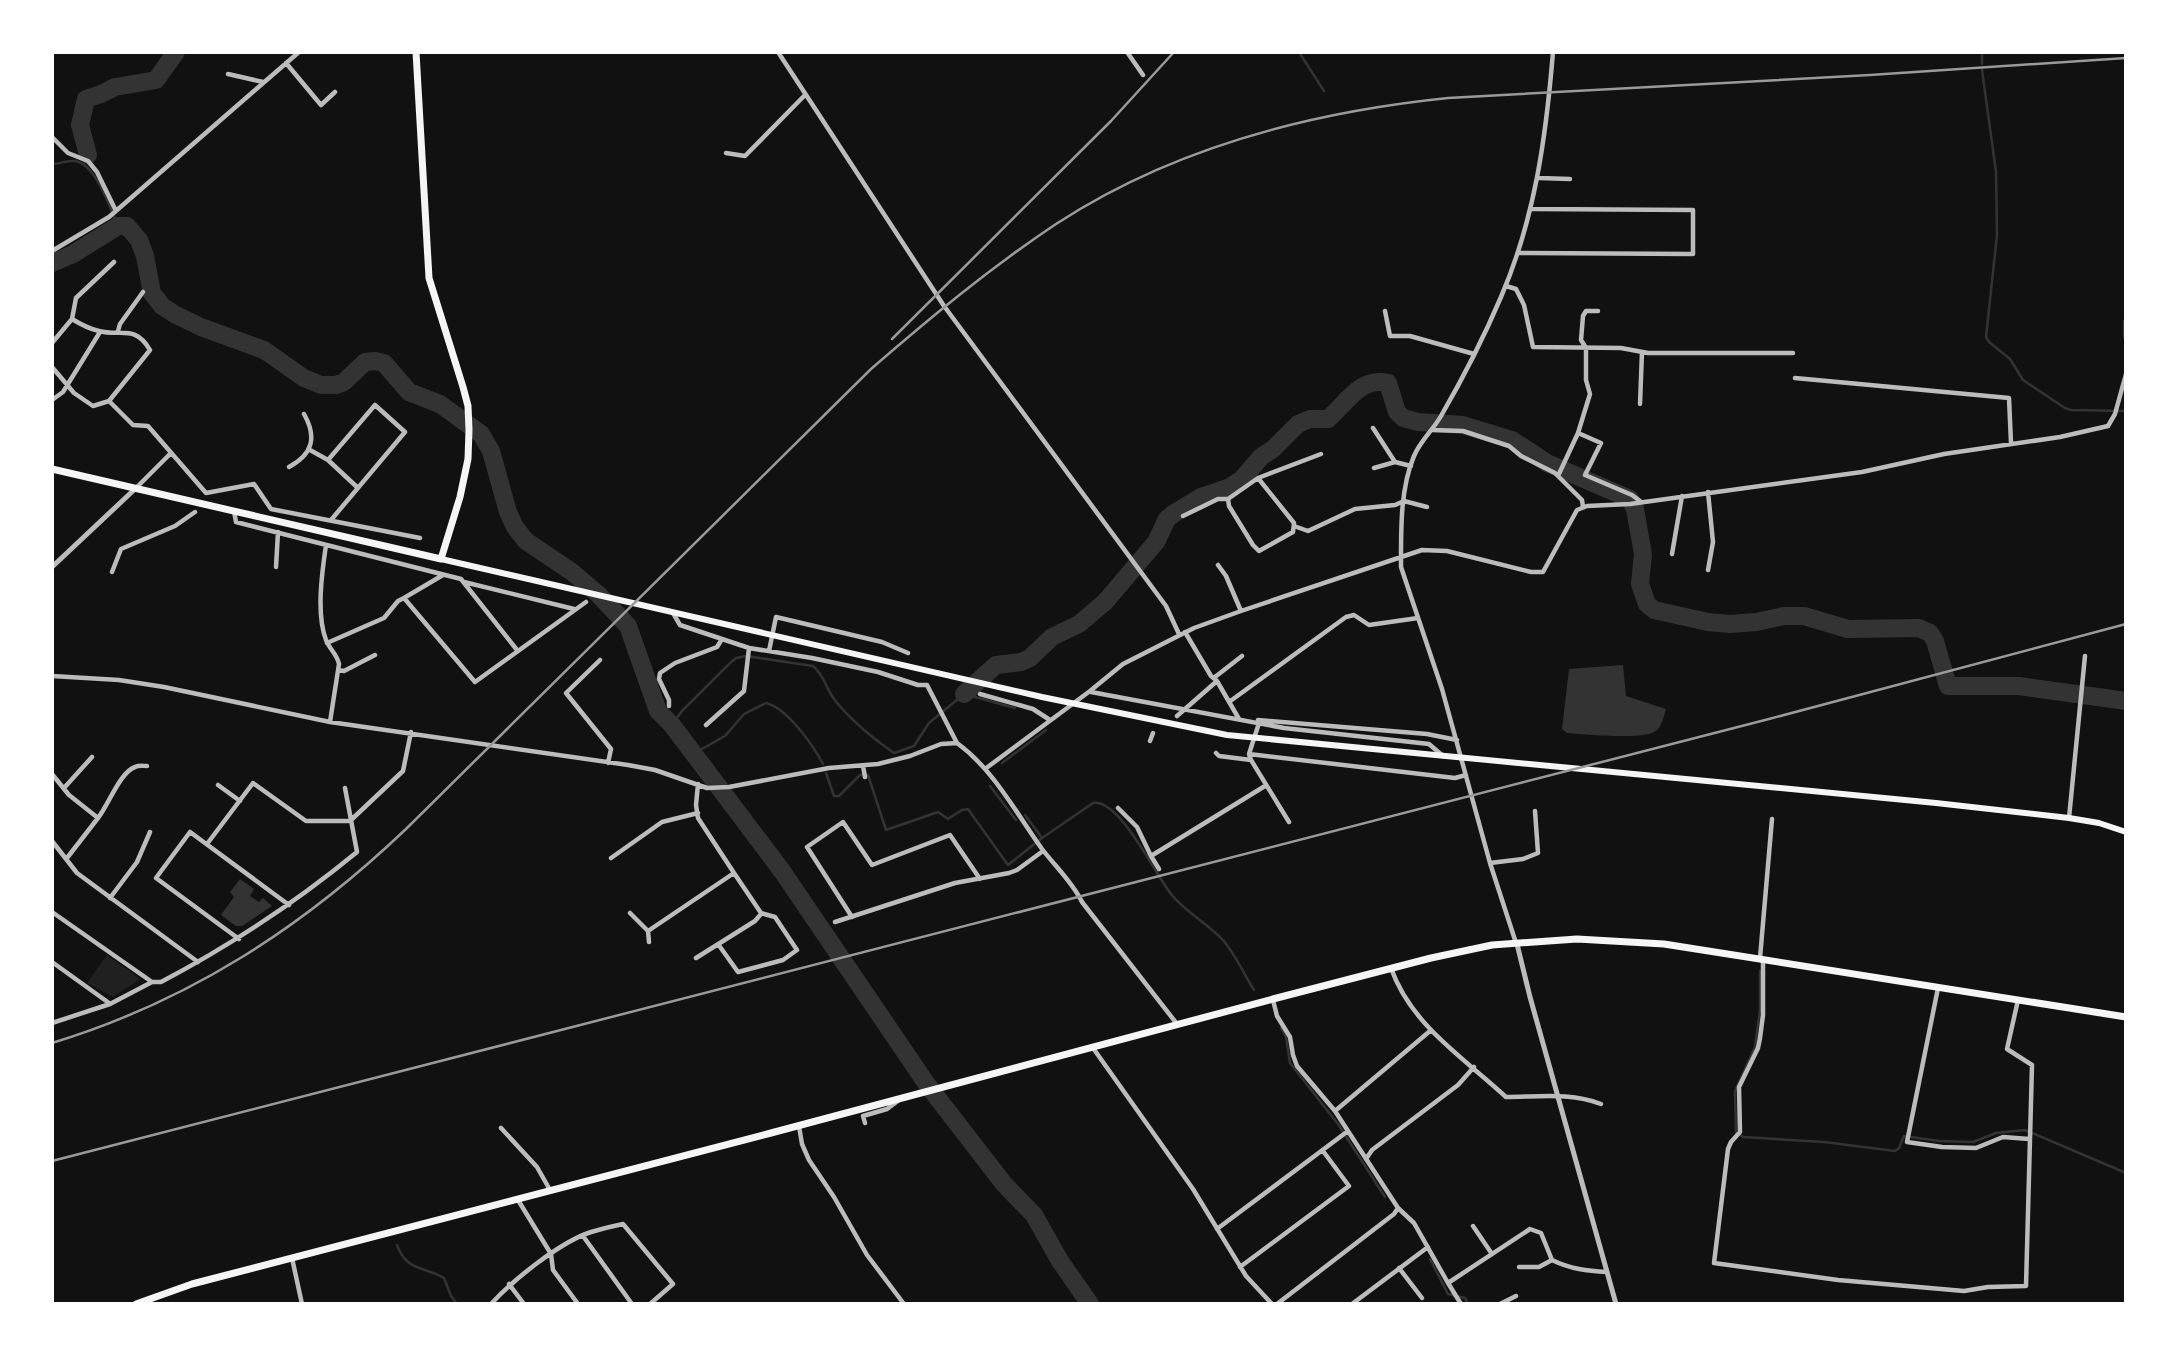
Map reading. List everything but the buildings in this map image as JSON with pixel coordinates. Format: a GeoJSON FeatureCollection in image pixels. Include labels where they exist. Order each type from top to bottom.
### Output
{"type":"FeatureCollection","features":[{"type":"Feature","properties":{"kind":"main road"},"geometry":{"type":"LineString","coordinates":[[416,52],[429,278],[468,406],[468,458],[460,497],[441,559]]}},
{"type":"Feature","properties":{"kind":"main road"},"geometry":{"type":"LineString","coordinates":[[52,469],[758,632],[1227,735],[1634,773],[2069,818],[2099,822],[2124,830]]}},
{"type":"Feature","properties":{"kind":"main road"},"geometry":{"type":"LineString","coordinates":[[136,1304],[192,1284],[1460,951],[1577,939],[1664,944],[2126,1017]]}},
{"type":"Feature","properties":{"kind":"street"},"geometry":{"type":"LineString","coordinates":[[52,251],[116,211],[299,52]]}},
{"type":"Feature","properties":{"kind":"street"},"geometry":{"type":"LineString","coordinates":[[778,52],[944,306],[1166,606],[1211,676],[1216,679],[1238,719]]}},
{"type":"Feature","properties":{"kind":"street"},"geometry":{"type":"LineString","coordinates":[[1127,52],[1143,75]]}},
{"type":"Feature","properties":{"kind":"street"},"geometry":{"type":"LineString","coordinates":[[1553,52],[1539,178],[1532,209],[1506,285],[1474,354],[1442,415],[1418,448],[1411,466],[1404,500],[1401,567],[1457,740],[1490,863],[1517,944],[1616,1304]]}},
{"type":"Feature","properties":{"kind":"street"},"geometry":{"type":"LineString","coordinates":[[286,63],[321,105],[335,92]]}},
{"type":"Feature","properties":{"kind":"street"},"geometry":{"type":"LineString","coordinates":[[228,74],[264,82]]}},
{"type":"Feature","properties":{"kind":"street"},"geometry":{"type":"LineString","coordinates":[[726,153],[746,156],[805,94]]}},
{"type":"Feature","properties":{"kind":"street"},"geometry":{"type":"LineString","coordinates":[[52,137],[68,153],[88,161],[97,172],[116,211]]}},
{"type":"Feature","properties":{"kind":"street"},"geometry":{"type":"LineString","coordinates":[[1539,178],[1570,178]]}},
{"type":"Feature","properties":{"kind":"street"},"geometry":{"type":"LineString","coordinates":[[1518,253],[1693,254],[1693,210],[1532,209]]}},
{"type":"Feature","properties":{"kind":"street"},"geometry":{"type":"LineString","coordinates":[[52,343],[72,319],[76,298],[114,262]]}},
{"type":"Feature","properties":{"kind":"street"},"geometry":{"type":"LineString","coordinates":[[1506,285],[1516,289],[1524,305],[1533,346],[1621,348],[1642,352],[1793,353]]}},
{"type":"Feature","properties":{"kind":"street"},"geometry":{"type":"LineString","coordinates":[[118,331],[143,292]]}},
{"type":"Feature","properties":{"kind":"street"},"geometry":{"type":"LineString","coordinates":[[1385,311],[1390,336],[1410,336],[1474,354]]}},
{"type":"Feature","properties":{"kind":"street"},"geometry":{"type":"LineString","coordinates":[[1558,476],[1578,433],[1590,394],[1586,380],[1586,348],[1581,340],[1583,316],[1586,311],[1598,311]]}},
{"type":"Feature","properties":{"kind":"street"},"geometry":{"type":"LineString","coordinates":[[53,369],[74,393],[93,406],[108,401],[150,350],[146,343],[131,332],[100,332],[72,319]]}},
{"type":"Feature","properties":{"kind":"street"},"geometry":{"type":"LineString","coordinates":[[2126,320],[2126,337]]}},
{"type":"Feature","properties":{"kind":"street"},"geometry":{"type":"LineString","coordinates":[[52,400],[68,385],[100,332]]}},
{"type":"Feature","properties":{"kind":"street"},"geometry":{"type":"LineString","coordinates":[[1640,404],[1642,352]]}},
{"type":"Feature","properties":{"kind":"street"},"geometry":{"type":"LineString","coordinates":[[985,769],[1123,664],[1182,633],[1241,611],[1422,550],[1447,551],[1531,572],[1543,572],[1577,510],[1583,507],[1630,504],[1862,472],[2108,426],[2115,414],[2126,374]]}},
{"type":"Feature","properties":{"kind":"street"},"geometry":{"type":"LineString","coordinates":[[1795,378],[2009,398],[2011,443]]}},
{"type":"Feature","properties":{"kind":"street"},"geometry":{"type":"LineString","coordinates":[[108,401],[133,425],[148,426],[206,493],[254,484],[271,509],[420,538]]}},
{"type":"Feature","properties":{"kind":"street"},"geometry":{"type":"LineString","coordinates":[[328,460],[374,405],[405,432],[331,520]]}},
{"type":"Feature","properties":{"kind":"street"},"geometry":{"type":"LineString","coordinates":[[289,467],[310,450],[312,437],[304,414]]}},
{"type":"Feature","properties":{"kind":"street"},"geometry":{"type":"LineString","coordinates":[[1373,428],[1395,461]]}},
{"type":"Feature","properties":{"kind":"street"},"geometry":{"type":"LineString","coordinates":[[1433,429],[1463,431],[1509,446],[1558,476],[1582,500],[1583,507]]}},
{"type":"Feature","properties":{"kind":"street"},"geometry":{"type":"LineString","coordinates":[[1578,433],[1601,443],[1585,475],[1632,495],[1639,502]]}},
{"type":"Feature","properties":{"kind":"street"},"geometry":{"type":"LineString","coordinates":[[310,450],[328,460],[358,488]]}},
{"type":"Feature","properties":{"kind":"street"},"geometry":{"type":"LineString","coordinates":[[52,566],[170,454]]}},
{"type":"Feature","properties":{"kind":"street"},"geometry":{"type":"LineString","coordinates":[[1183,516],[1218,499],[1228,499],[1258,478],[1321,454]]}},
{"type":"Feature","properties":{"kind":"street"},"geometry":{"type":"LineString","coordinates":[[1374,468],[1395,461],[1411,466]]}},
{"type":"Feature","properties":{"kind":"street"},"geometry":{"type":"LineString","coordinates":[[1228,499],[1229,506],[1259,551],[1293,532],[1294,523],[1286,510],[1258,478]]}},
{"type":"Feature","properties":{"kind":"street"},"geometry":{"type":"LineString","coordinates":[[1708,492],[1713,542],[1708,570]]}},
{"type":"Feature","properties":{"kind":"street"},"geometry":{"type":"LineString","coordinates":[[1672,554],[1682,496]]}},
{"type":"Feature","properties":{"kind":"street"},"geometry":{"type":"LineString","coordinates":[[1294,526],[1308,531],[1355,509],[1395,505],[1404,500],[1427,507]]}},
{"type":"Feature","properties":{"kind":"street"},"geometry":{"type":"LineString","coordinates":[[234,511],[236,522],[575,610]]}},
{"type":"Feature","properties":{"kind":"street"},"geometry":{"type":"LineString","coordinates":[[113,572],[121,549],[175,526],[195,512]]}},
{"type":"Feature","properties":{"kind":"street"},"geometry":{"type":"LineString","coordinates":[[276,567],[278,532]]}},
{"type":"Feature","properties":{"kind":"street"},"geometry":{"type":"LineString","coordinates":[[326,545],[320,591],[327,643],[338,657],[330,722]]}},
{"type":"Feature","properties":{"kind":"street"},"geometry":{"type":"LineString","coordinates":[[1218,565],[1226,576],[1241,611]]}},
{"type":"Feature","properties":{"kind":"street"},"geometry":{"type":"LineString","coordinates":[[327,643],[384,618],[398,601],[444,575]]}},
{"type":"Feature","properties":{"kind":"street"},"geometry":{"type":"LineString","coordinates":[[462,582],[517,650]]}},
{"type":"Feature","properties":{"kind":"street"},"geometry":{"type":"LineString","coordinates":[[404,598],[475,682],[586,602]]}},
{"type":"Feature","properties":{"kind":"street"},"geometry":{"type":"LineString","coordinates":[[673,612],[680,625],[749,650],[769,651],[878,672],[918,685],[927,685],[957,743],[985,769],[1043,851],[1177,1025]]}},
{"type":"Feature","properties":{"kind":"street"},"geometry":{"type":"LineString","coordinates":[[1229,702],[1346,617],[1354,615],[1369,625],[1418,618]]}},
{"type":"Feature","properties":{"kind":"street"},"geometry":{"type":"LineString","coordinates":[[769,651],[776,617],[881,642],[908,653]]}},
{"type":"Feature","properties":{"kind":"street"},"geometry":{"type":"LineString","coordinates":[[669,706],[659,679],[660,673],[675,663],[717,648],[722,639]]}},
{"type":"Feature","properties":{"kind":"street"},"geometry":{"type":"LineString","coordinates":[[706,725],[744,691],[749,650]]}},
{"type":"Feature","properties":{"kind":"street"},"geometry":{"type":"LineString","coordinates":[[338,670],[344,671],[375,655]]}},
{"type":"Feature","properties":{"kind":"street"},"geometry":{"type":"LineString","coordinates":[[1177,716],[1242,656]]}},
{"type":"Feature","properties":{"kind":"street"},"geometry":{"type":"LineString","coordinates":[[2069,818],[2085,656]]}},
{"type":"Feature","properties":{"kind":"street"},"geometry":{"type":"LineString","coordinates":[[600,660],[570,686],[566,693],[611,749],[608,763]]}},
{"type":"Feature","properties":{"kind":"street"},"geometry":{"type":"LineString","coordinates":[[52,676],[119,680],[164,687],[330,722],[411,732],[655,771],[710,788],[729,787],[830,768],[863,766],[910,756],[948,742],[957,743]]}},
{"type":"Feature","properties":{"kind":"street"},"geometry":{"type":"LineString","coordinates":[[1090,691],[1284,728],[1429,744],[1443,757]]}},
{"type":"Feature","properties":{"kind":"street"},"geometry":{"type":"LineString","coordinates":[[980,694],[1033,709],[1050,720]]}},
{"type":"Feature","properties":{"kind":"street"},"geometry":{"type":"LineString","coordinates":[[1238,719],[1427,734],[1457,740]]}},
{"type":"Feature","properties":{"kind":"street"},"geometry":{"type":"LineString","coordinates":[[1259,723],[1250,757],[1289,822]]}},
{"type":"Feature","properties":{"kind":"street"},"geometry":{"type":"LineString","coordinates":[[207,844],[253,783],[306,821],[350,821],[403,771],[411,732]]}},
{"type":"Feature","properties":{"kind":"street"},"geometry":{"type":"LineString","coordinates":[[1150,741],[1153,733]]}},
{"type":"Feature","properties":{"kind":"street"},"geometry":{"type":"LineString","coordinates":[[1216,753],[1219,756],[1455,778],[1466,775]]}},
{"type":"Feature","properties":{"kind":"street"},"geometry":{"type":"LineString","coordinates":[[64,788],[92,757]]}},
{"type":"Feature","properties":{"kind":"street"},"geometry":{"type":"LineString","coordinates":[[67,858],[108,806],[111,793],[129,771],[134,767],[147,766]]}},
{"type":"Feature","properties":{"kind":"street"},"geometry":{"type":"LineString","coordinates":[[863,766],[864,775]]}},
{"type":"Feature","properties":{"kind":"street"},"geometry":{"type":"LineString","coordinates":[[52,774],[69,795],[98,818]]}},
{"type":"Feature","properties":{"kind":"street"},"geometry":{"type":"LineString","coordinates":[[698,784],[698,818],[761,913],[775,916],[797,950],[783,960],[738,972],[718,944]]}},
{"type":"Feature","properties":{"kind":"street"},"geometry":{"type":"LineString","coordinates":[[218,785],[240,801]]}},
{"type":"Feature","properties":{"kind":"street"},"geometry":{"type":"LineString","coordinates":[[1151,856],[1265,786]]}},
{"type":"Feature","properties":{"kind":"street"},"geometry":{"type":"LineString","coordinates":[[52,1023],[110,1004],[152,982],[161,982],[240,939],[357,852],[345,788]]}},
{"type":"Feature","properties":{"kind":"street"},"geometry":{"type":"LineString","coordinates":[[1118,808],[1137,827],[1159,869]]}},
{"type":"Feature","properties":{"kind":"street"},"geometry":{"type":"LineString","coordinates":[[1490,863],[1523,859],[1538,853],[1535,811]]}},
{"type":"Feature","properties":{"kind":"street"},"geometry":{"type":"LineString","coordinates":[[611,858],[662,822],[698,813]]}},
{"type":"Feature","properties":{"kind":"street"},"geometry":{"type":"LineString","coordinates":[[1772,819],[1761,959],[1763,1015],[1760,1038],[1758,1048],[1739,1087],[1740,1132],[1728,1149],[1714,1263],[1838,1280],[1964,1291],[1987,1287],[2026,1286],[2032,1065],[2007,1049],[2018,1000]]}},
{"type":"Feature","properties":{"kind":"street"},"geometry":{"type":"LineString","coordinates":[[852,917],[807,847],[843,822],[872,864],[950,835],[980,879]]}},
{"type":"Feature","properties":{"kind":"street"},"geometry":{"type":"LineString","coordinates":[[110,898],[137,862],[150,832]]}},
{"type":"Feature","properties":{"kind":"street"},"geometry":{"type":"LineString","coordinates":[[240,939],[156,878],[190,832],[289,905]]}},
{"type":"Feature","properties":{"kind":"street"},"geometry":{"type":"LineString","coordinates":[[53,843],[77,873],[198,962]]}},
{"type":"Feature","properties":{"kind":"street"},"geometry":{"type":"LineString","coordinates":[[835,922],[955,883],[1017,870],[1043,851]]}},
{"type":"Feature","properties":{"kind":"street"},"geometry":{"type":"LineString","coordinates":[[648,931],[734,873]]}},
{"type":"Feature","properties":{"kind":"street"},"geometry":{"type":"LineString","coordinates":[[52,912],[152,982]]}},
{"type":"Feature","properties":{"kind":"street"},"geometry":{"type":"LineString","coordinates":[[630,913],[648,931],[649,942]]}},
{"type":"Feature","properties":{"kind":"street"},"geometry":{"type":"LineString","coordinates":[[695,958],[755,921],[761,913]]}},
{"type":"Feature","properties":{"kind":"street"},"geometry":{"type":"LineString","coordinates":[[52,962],[110,1004]]}},
{"type":"Feature","properties":{"kind":"street"},"geometry":{"type":"LineString","coordinates":[[1391,968],[1397,984],[1430,1031],[1506,1097],[1587,1098],[1601,1104]]}},
{"type":"Feature","properties":{"kind":"street"},"geometry":{"type":"LineString","coordinates":[[1939,987],[1907,1142],[1976,1148],[2003,1137],[2029,1137]]}},
{"type":"Feature","properties":{"kind":"street"},"geometry":{"type":"LineString","coordinates":[[1273,999],[1277,1016],[1290,1037],[1297,1066],[1335,1111],[1398,1208],[1414,1223],[1460,1302]]}},
{"type":"Feature","properties":{"kind":"street"},"geometry":{"type":"LineString","coordinates":[[52,1016],[59,1021]]}},
{"type":"Feature","properties":{"kind":"street"},"geometry":{"type":"LineString","coordinates":[[1335,1111],[1430,1031]]}},
{"type":"Feature","properties":{"kind":"street"},"geometry":{"type":"LineString","coordinates":[[1093,1047],[1193,1189],[1240,1267],[1275,1304],[1394,1214],[1398,1208]]}},
{"type":"Feature","properties":{"kind":"street"},"geometry":{"type":"LineString","coordinates":[[1366,1159],[1372,1150],[1458,1085],[1474,1067]]}},
{"type":"Feature","properties":{"kind":"street"},"geometry":{"type":"LineString","coordinates":[[865,1123],[863,1116],[887,1109],[905,1096]]}},
{"type":"Feature","properties":{"kind":"street"},"geometry":{"type":"LineString","coordinates":[[799,1125],[802,1144],[809,1160],[867,1255],[903,1303]]}},
{"type":"Feature","properties":{"kind":"street"},"geometry":{"type":"LineString","coordinates":[[500,1128],[537,1167],[550,1190]]}},
{"type":"Feature","properties":{"kind":"street"},"geometry":{"type":"LineString","coordinates":[[1217,1229],[1347,1132]]}},
{"type":"Feature","properties":{"kind":"street"},"geometry":{"type":"LineString","coordinates":[[1240,1267],[1349,1186],[1323,1151]]}},
{"type":"Feature","properties":{"kind":"street"},"geometry":{"type":"LineString","coordinates":[[518,1199],[551,1254],[553,1270],[578,1304]]}},
{"type":"Feature","properties":{"kind":"street"},"geometry":{"type":"LineString","coordinates":[[491,1304],[509,1284],[551,1254],[583,1236],[623,1224],[673,1284],[650,1304]]}},
{"type":"Feature","properties":{"kind":"street"},"geometry":{"type":"LineString","coordinates":[[1473,1226],[1492,1254]]}},
{"type":"Feature","properties":{"kind":"street"},"geometry":{"type":"LineString","coordinates":[[1448,1283],[1530,1229],[1541,1233],[1552,1260]]}},
{"type":"Feature","properties":{"kind":"street"},"geometry":{"type":"LineString","coordinates":[[583,1236],[632,1304]]}},
{"type":"Feature","properties":{"kind":"street"},"geometry":{"type":"LineString","coordinates":[[1352,1304],[1428,1248]]}},
{"type":"Feature","properties":{"kind":"street"},"geometry":{"type":"LineString","coordinates":[[292,1258],[302,1304]]}},
{"type":"Feature","properties":{"kind":"street"},"geometry":{"type":"LineString","coordinates":[[1519,1267],[1539,1267],[1552,1260],[1575,1268],[1607,1272]]}},
{"type":"Feature","properties":{"kind":"street"},"geometry":{"type":"LineString","coordinates":[[1399,1268],[1422,1298]]}},
{"type":"Feature","properties":{"kind":"street"},"geometry":{"type":"LineString","coordinates":[[509,1284],[524,1304]]}},
{"type":"Feature","properties":{"kind":"street"},"geometry":{"type":"LineString","coordinates":[[1500,1304],[1516,1296]]}},
{"type":"Feature","properties":{"kind":"shaded area"},"geometry":{"type":"Polygon","coordinates":[[[1623,665],[1626,696],[1666,709],[1659,728],[1651,733],[1628,736],[1567,733],[1562,729],[1569,669],[1623,665]]]}},
{"type":"Feature","properties":{"kind":"shaded area"},"geometry":{"type":"Polygon","coordinates":[[[240,879],[254,889],[250,896],[259,902],[263,898],[272,906],[242,926],[236,926],[221,915],[234,897],[230,892],[240,879]]]}},
{"type":"Feature","properties":{"kind":"shaded area"},"geometry":{"type":"Polygon","coordinates":[[[107,955],[140,979],[113,997],[87,983],[107,955]]]}},
{"type":"Feature","properties":{"kind":"waterway"},"geometry":{"type":"LineString","coordinates":[[88,155],[80,125],[86,99],[115,87],[156,80],[176,52]]}},
{"type":"Feature","properties":{"kind":"waterway"},"geometry":{"type":"LineString","coordinates":[[1299,52],[1324,91]]}},
{"type":"Feature","properties":{"kind":"waterway"},"geometry":{"type":"LineString","coordinates":[[1982,52],[1982,64]]}},
{"type":"Feature","properties":{"kind":"waterway"},"geometry":{"type":"LineString","coordinates":[[1982,70],[1996,172],[1997,235],[1986,337],[2010,359],[2023,380],[2065,408],[2126,411]]}},
{"type":"Feature","properties":{"kind":"waterway"},"geometry":{"type":"LineString","coordinates":[[52,164],[69,161],[83,164],[96,178],[118,226]]}},
{"type":"Feature","properties":{"kind":"waterway"},"geometry":{"type":"LineString","coordinates":[[52,263],[73,254],[118,226],[127,226],[139,240],[145,256],[152,293],[162,306],[176,315],[264,350],[304,378],[321,385],[344,382],[365,362],[384,363],[409,392],[440,404],[481,434],[491,451],[508,512],[515,527],[526,541],[572,572],[599,595],[628,626],[658,711],[672,725],[782,871],[926,1083],[1004,1184],[1034,1215],[1060,1261],[1090,1304]]}},
{"type":"Feature","properties":{"kind":"waterway"},"geometry":{"type":"LineString","coordinates":[[964,694],[996,665],[1021,662],[1030,658],[1052,637],[1079,624],[1105,602],[1156,542],[1167,519],[1173,514],[1201,497],[1230,487],[1242,479],[1261,457],[1298,424],[1310,419],[1328,419],[1361,387],[1378,382],[1388,383],[1397,412],[1403,418],[1418,422],[1463,425],[1512,440],[1547,463],[1630,499],[1635,509],[1643,554],[1640,584],[1647,604],[1654,610],[1730,624],[1784,616],[1804,616],[1848,629],[1919,628],[1930,633],[1935,641],[1948,686],[2019,686],[2126,701]]}},
{"type":"Feature","properties":{"kind":"waterway"},"geometry":{"type":"LineString","coordinates":[[672,725],[682,711],[728,665],[736,658],[746,656],[813,666],[847,714],[869,735],[894,753],[914,746],[929,723],[964,694],[1015,708]]}},
{"type":"Feature","properties":{"kind":"waterway"},"geometry":{"type":"LineString","coordinates":[[693,754],[725,736],[744,714],[766,703],[791,719],[823,764]]}},
{"type":"Feature","properties":{"kind":"waterway"},"geometry":{"type":"LineString","coordinates":[[1002,763],[1046,730]]}},
{"type":"Feature","properties":{"kind":"waterway"},"geometry":{"type":"LineString","coordinates":[[826,773],[834,796],[839,796],[860,775],[868,775],[886,830],[938,812],[948,819],[968,809],[1008,865],[1042,838]]}},
{"type":"Feature","properties":{"kind":"waterway"},"geometry":{"type":"LineString","coordinates":[[990,786],[1016,820]]}},
{"type":"Feature","properties":{"kind":"waterway"},"geometry":{"type":"LineString","coordinates":[[1025,815],[1042,838],[1093,803],[1103,805],[1114,813],[1136,840],[1171,894],[1227,946],[1254,990]]}},
{"type":"Feature","properties":{"kind":"waterway"},"geometry":{"type":"LineString","coordinates":[[1760,971],[1760,1009],[1755,1047],[1735,1091],[1736,1132],[1743,1137],[1824,1142],[1895,1151],[1904,1136],[1973,1142],[1996,1133],[2025,1130],[2126,1173]]}},
{"type":"Feature","properties":{"kind":"waterway"},"geometry":{"type":"LineString","coordinates":[[1281,1028],[1286,1037],[1290,1063],[1338,1124],[1385,1197]]}},
{"type":"Feature","properties":{"kind":"waterway"},"geometry":{"type":"LineString","coordinates":[[397,1245],[401,1254],[411,1264],[444,1278],[457,1304]]}},
{"type":"Feature","properties":{"kind":"waterway"},"geometry":{"type":"LineString","coordinates":[[1430,1259],[1448,1294],[1465,1298],[1468,1304]]}},
{"type":"Feature","properties":{"kind":"railway"},"geometry":{"type":"LineString","coordinates":[[892,339],[1111,121],[1174,52]]}},
{"type":"Feature","properties":{"kind":"railway"},"geometry":{"type":"LineString","coordinates":[[52,1043],[103,1026],[197,983],[285,929],[327,898],[406,829],[871,369],[961,294],[1056,224],[1147,174],[1244,138],[1294,124],[1397,104],[1448,98],[2126,58]]}},
{"type":"Feature","properties":{"kind":"railway"},"geometry":{"type":"LineString","coordinates":[[52,1161],[1769,719],[2126,624]]}}]}
